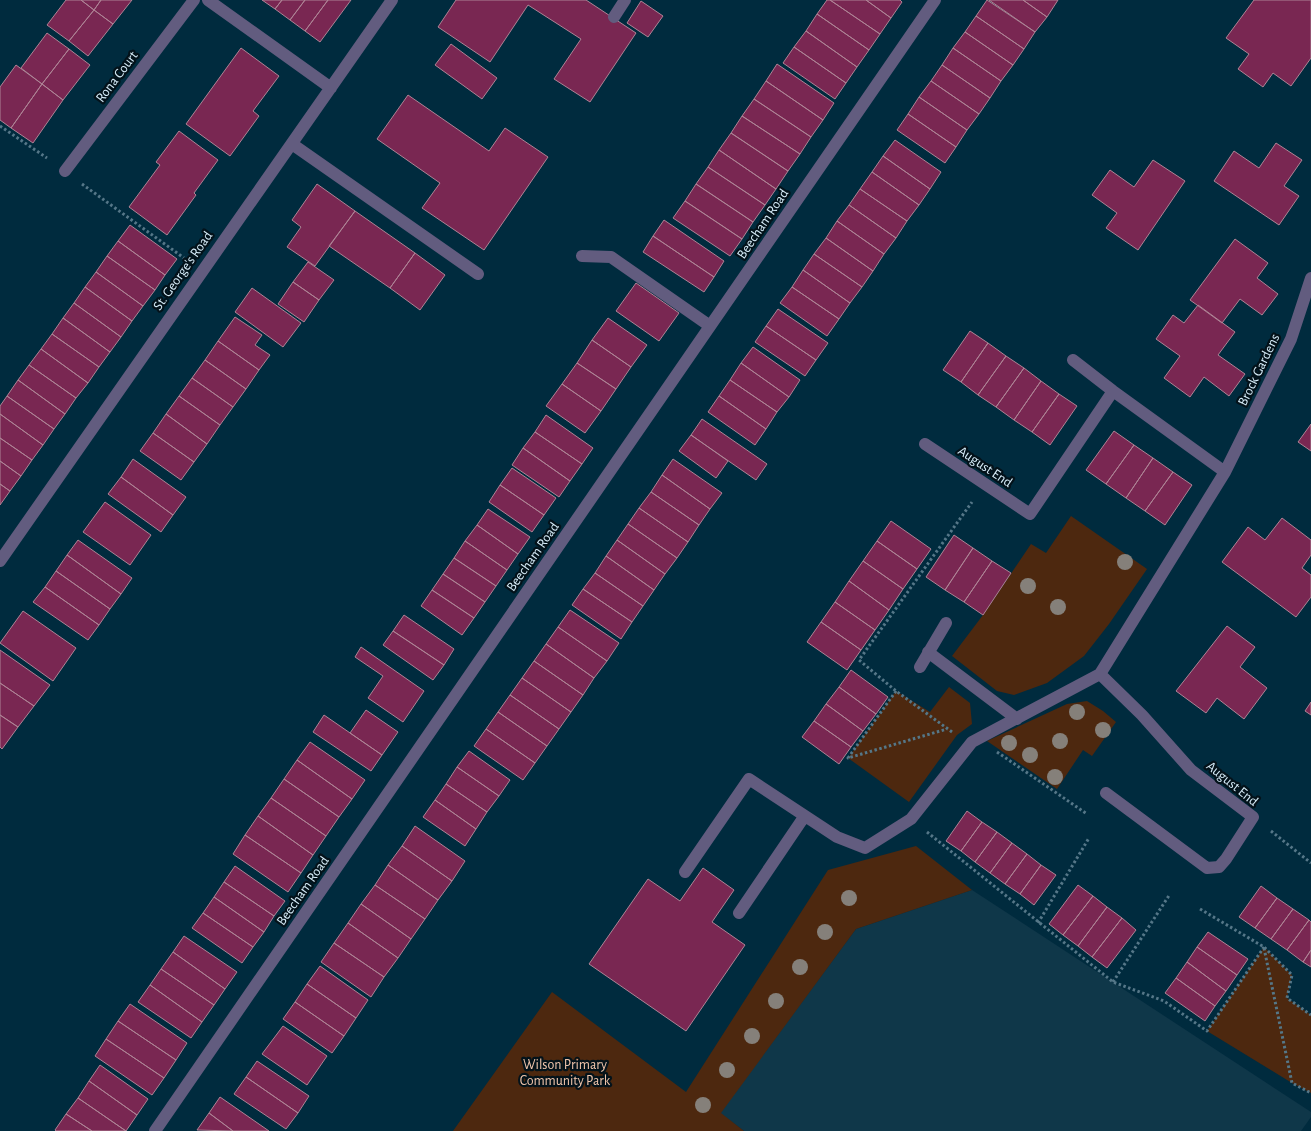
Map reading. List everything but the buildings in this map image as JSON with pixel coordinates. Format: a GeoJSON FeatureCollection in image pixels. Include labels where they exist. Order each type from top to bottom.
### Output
{"type":"FeatureCollection","features":[{"type":"Feature","properties":{"kind":"street","name":"Rona Court"},"geometry":{"type":"LineString","coordinates":[[65,171],[194,0]]}},
{"type":"Feature","properties":{"kind":"street"},"geometry":{"type":"LineString","coordinates":[[208,0],[331,88]]}},
{"type":"Feature","properties":{"kind":"street","name":"St. George's Road"},"geometry":{"type":"LineString","coordinates":[[0,560],[392,0]]}},
{"type":"Feature","properties":{"kind":"street"},"geometry":{"type":"LineString","coordinates":[[614,17],[625,0]]}},
{"type":"Feature","properties":{"kind":"street","name":"Beecham Road"},"geometry":{"type":"LineString","coordinates":[[155,1131],[935,0]]}},
{"type":"Feature","properties":{"kind":"street"},"geometry":{"type":"LineString","coordinates":[[292,144],[478,274]]}},
{"type":"Feature","properties":{"kind":"street"},"geometry":{"type":"LineString","coordinates":[[582,256],[611,257],[710,326]]}},
{"type":"Feature","properties":{"kind":"street","name":"Brock Gardens"},"geometry":{"type":"LineString","coordinates":[[1226,472],[1291,339],[1311,278]]}},
{"type":"Feature","properties":{"kind":"street"},"geometry":{"type":"LineString","coordinates":[[685,872],[749,779],[837,838],[865,848],[911,820],[972,742],[1100,674],[1226,472],[1113,392],[1073,360]]}},
{"type":"Feature","properties":{"kind":"street","name":"August End"},"geometry":{"type":"LineString","coordinates":[[925,444],[1030,514],[1113,392]]}},
{"type":"Feature","properties":{"kind":"street"},"geometry":{"type":"LineString","coordinates":[[920,667],[946,623]]}},
{"type":"Feature","properties":{"kind":"street"},"geometry":{"type":"LineString","coordinates":[[928,652],[1018,719]]}},
{"type":"Feature","properties":{"kind":"street","name":"August End"},"geometry":{"type":"LineString","coordinates":[[1100,674],[1142,715],[1191,770],[1252,817],[1219,867],[1207,868],[1106,793]]}},
{"type":"Feature","properties":{"kind":"street"},"geometry":{"type":"LineString","coordinates":[[739,913],[804,817]]}},
{"type":"Feature","properties":{"kind":"path"},"geometry":{"type":"LineString","coordinates":[[0,126],[65,171],[201,271]]}},
{"type":"Feature","properties":{"kind":"path"},"geometry":{"type":"LineString","coordinates":[[896,691],[848,758],[948,729]]}},
{"type":"Feature","properties":{"kind":"path"},"geometry":{"type":"LineString","coordinates":[[978,739],[1087,814]]}},
{"type":"Feature","properties":{"kind":"path"},"geometry":{"type":"LineString","coordinates":[[1252,817],[1311,863]]}},
{"type":"Feature","properties":{"kind":"path"},"geometry":{"type":"LineString","coordinates":[[911,820],[1113,982],[1164,1001],[1207,1030],[1264,946]]}},
{"type":"Feature","properties":{"kind":"path"},"geometry":{"type":"LineString","coordinates":[[1038,923],[1089,838]]}},
{"type":"Feature","properties":{"kind":"path"},"geometry":{"type":"LineString","coordinates":[[1113,982],[1170,894]]}},
{"type":"Feature","properties":{"kind":"path"},"geometry":{"type":"LineString","coordinates":[[1200,909],[1264,946],[1292,975],[1287,998],[1311,1015]]}},
{"type":"Feature","properties":{"kind":"path"},"geometry":{"type":"LineString","coordinates":[[1264,946],[1292,1083],[1311,1093]]}},
{"type":"Feature","properties":{"kind":"shaded area"},"geometry":{"type":"Polygon","coordinates":[[[972,890],[1311,1112],[1311,1117],[1301,1131],[744,1131],[720,1113],[856,929],[972,890]]]}},
{"type":"Feature","properties":{"kind":"green space"},"geometry":{"type":"Polygon","coordinates":[[[1071,516],[1147,569],[1084,656],[1047,683],[1014,695],[997,691],[952,656],[983,615],[1031,544],[1046,553],[1071,516]]]}},
{"type":"Feature","properties":{"kind":"green space"},"geometry":{"type":"Polygon","coordinates":[[[949,687],[970,703],[972,724],[957,735],[909,802],[848,758],[896,691],[930,712],[949,687]]]}},
{"type":"Feature","properties":{"kind":"green space"},"geometry":{"type":"Polygon","coordinates":[[[1087,701],[1116,722],[1092,756],[1083,750],[1057,789],[987,741],[1067,704],[1087,701]]]}},
{"type":"Feature","properties":{"kind":"green space","name":"Wilson Primary Community Park"},"geometry":{"type":"Polygon","coordinates":[[[916,846],[972,890],[856,929],[721,1113],[744,1131],[453,1131],[552,992],[686,1092],[828,870],[916,846]]]}},
{"type":"Feature","properties":{"kind":"green space"},"geometry":{"type":"Polygon","coordinates":[[[1264,947],[1292,975],[1287,998],[1311,1015],[1311,1093],[1207,1031],[1264,947]]]}}]}
